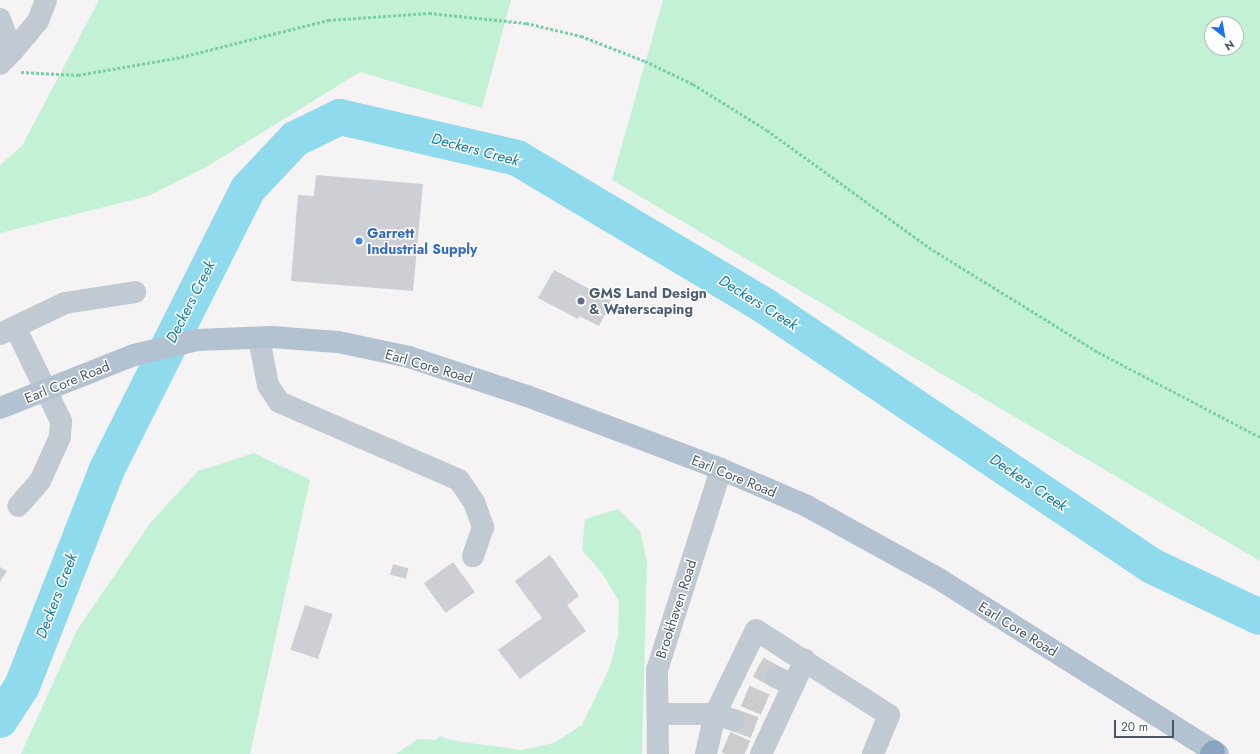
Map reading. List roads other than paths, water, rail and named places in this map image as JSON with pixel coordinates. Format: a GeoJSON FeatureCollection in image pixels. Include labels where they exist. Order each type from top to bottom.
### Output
{"type":"FeatureCollection","features":[{"type":"Feature","properties":{"kind":"main road","name":"Earl Core Road"},"geometry":{"type":"LineString","coordinates":[[0,408],[134,355],[197,340],[259,338],[338,342],[409,357],[527,396],[721,469],[805,505],[939,579],[1214,753]]}},
{"type":"Feature","properties":{"kind":"street"},"geometry":{"type":"LineString","coordinates":[[9,63],[38,21],[46,0]]}},
{"type":"Feature","properties":{"kind":"street"},"geometry":{"type":"LineString","coordinates":[[0,19],[9,63]]}},
{"type":"Feature","properties":{"kind":"street"},"geometry":{"type":"LineString","coordinates":[[18,506],[40,481],[60,438],[61,421],[46,390],[8,330],[65,304],[134,292]]}},
{"type":"Feature","properties":{"kind":"street"},"geometry":{"type":"LineString","coordinates":[[259,338],[268,385],[279,402],[459,480],[474,502],[483,527],[473,556]]}},
{"type":"Feature","properties":{"kind":"street","name":"Brookhaven Road"},"geometry":{"type":"LineString","coordinates":[[658,754],[657,670],[721,469]]}},
{"type":"Feature","properties":{"kind":"street"},"geometry":{"type":"LineString","coordinates":[[753,753],[774,708],[767,672],[756,630],[889,716],[873,754]]}},
{"type":"Feature","properties":{"kind":"street"},"geometry":{"type":"LineString","coordinates":[[658,714],[718,733],[736,692],[767,672],[804,660]]}},
{"type":"Feature","properties":{"kind":"waterway","name":"Deckers Creek"},"geometry":{"type":"LineString","coordinates":[[0,720],[22,686],[107,469],[248,189],[295,139],[340,117],[517,158],[765,306],[1152,566],[1260,617]]}},
{"type":"Feature","properties":{"kind":"tunnel"},"geometry":{"type":"LineString","coordinates":[[758,667],[776,677]]}},
{"type":"Feature","properties":{"kind":"tunnel"},"geometry":{"type":"LineString","coordinates":[[745,696],[766,705]]}},
{"type":"Feature","properties":{"kind":"tunnel"},"geometry":{"type":"LineString","coordinates":[[734,720],[756,728]]}},
{"type":"Feature","properties":{"kind":"tunnel"},"geometry":{"type":"LineString","coordinates":[[726,742],[746,751]]}},
{"type":"Feature","properties":{"kind":"place","name":"Garrett Industrial Supply"},"geometry":{"type":"Point","coordinates":[359,241]}},
{"type":"Feature","properties":{"kind":"place","name":"GMS Land Design & Waterscaping"},"geometry":{"type":"Point","coordinates":[581,301]}}]}
